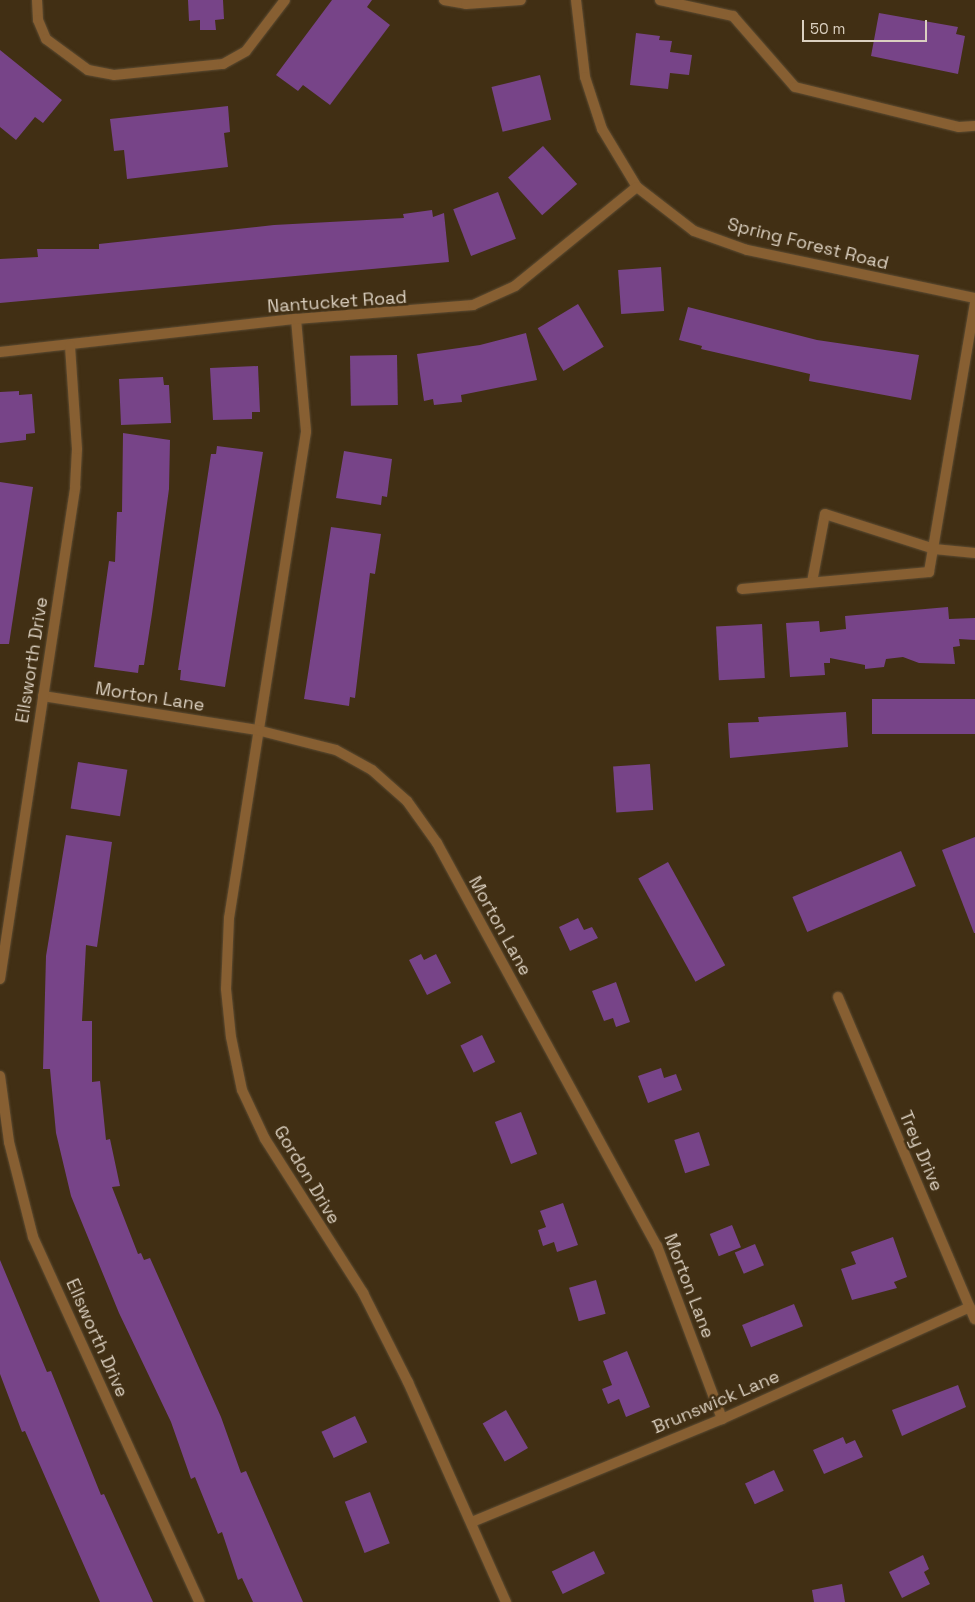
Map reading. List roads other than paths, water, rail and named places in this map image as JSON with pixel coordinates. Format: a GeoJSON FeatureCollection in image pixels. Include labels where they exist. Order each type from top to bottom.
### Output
{"type":"FeatureCollection","features":[{"type":"Feature","properties":{"kind":"street"},"geometry":{"type":"LineString","coordinates":[[37,0],[38,20],[46,38],[88,70],[114,76],[223,64],[246,51],[285,0]]}},
{"type":"Feature","properties":{"kind":"street"},"geometry":{"type":"LineString","coordinates":[[444,0],[466,4],[521,0]]}},
{"type":"Feature","properties":{"kind":"street","name":"Spring Forest Road"},"geometry":{"type":"LineString","coordinates":[[576,0],[585,77],[602,129],[638,187],[694,231],[747,250],[975,298]]}},
{"type":"Feature","properties":{"kind":"street"},"geometry":{"type":"LineString","coordinates":[[660,0],[734,16],[795,87],[958,127],[975,126]]}},
{"type":"Feature","properties":{"kind":"street","name":"Nantucket Road"},"geometry":{"type":"LineString","coordinates":[[0,352],[296,319],[473,305],[515,286],[638,187]]}},
{"type":"Feature","properties":{"kind":"street"},"geometry":{"type":"LineString","coordinates":[[742,589],[930,572],[956,398],[975,304]]}},
{"type":"Feature","properties":{"kind":"street","name":"Gordon Drive"},"geometry":{"type":"LineString","coordinates":[[296,319],[306,432],[229,918],[226,980],[231,1037],[242,1090],[265,1139],[362,1293],[472,1522],[506,1602]]}},
{"type":"Feature","properties":{"kind":"street","name":"Ellsworth Drive"},"geometry":{"type":"LineString","coordinates":[[0,979],[75,487],[77,448],[70,345]]}},
{"type":"Feature","properties":{"kind":"street"},"geometry":{"type":"LineString","coordinates":[[812,582],[825,514],[934,549],[975,553]]}},
{"type":"Feature","properties":{"kind":"street","name":"Morton Lane"},"geometry":{"type":"LineString","coordinates":[[43,696],[258,730],[336,750],[372,770],[407,801],[437,843],[658,1246],[722,1419]]}},
{"type":"Feature","properties":{"kind":"street","name":"Trey Drive"},"geometry":{"type":"LineString","coordinates":[[838,997],[975,1318]]}},
{"type":"Feature","properties":{"kind":"street","name":"Ellsworth Drive"},"geometry":{"type":"LineString","coordinates":[[0,1076],[9,1142],[33,1237],[199,1602]]}},
{"type":"Feature","properties":{"kind":"street","name":"Brunswick Lane"},"geometry":{"type":"LineString","coordinates":[[472,1522],[722,1419],[970,1307]]}}]}
